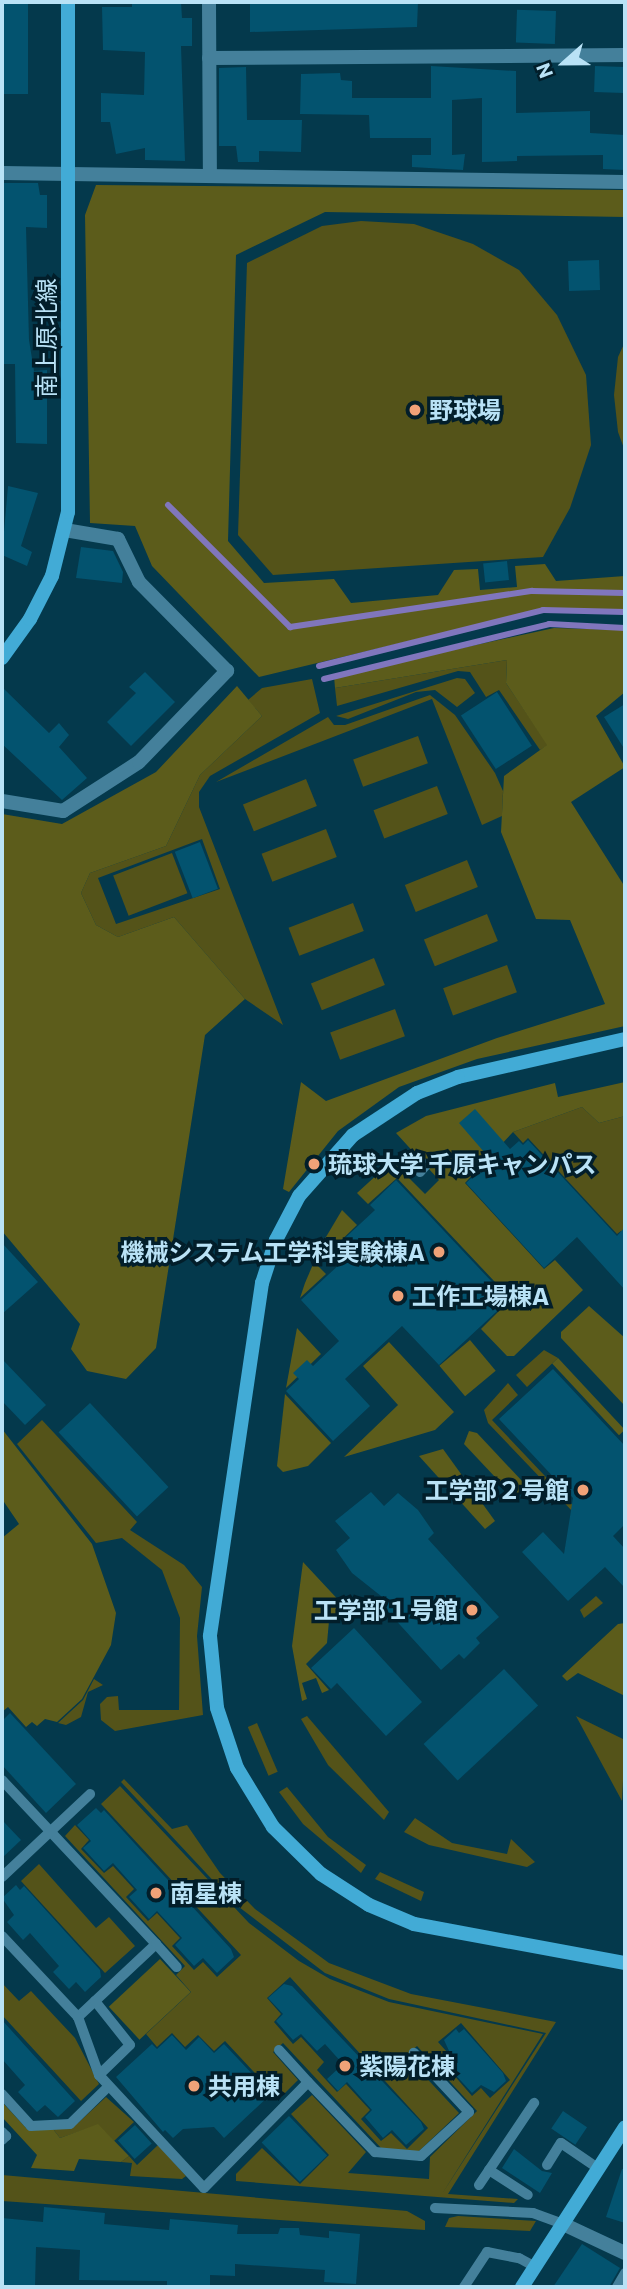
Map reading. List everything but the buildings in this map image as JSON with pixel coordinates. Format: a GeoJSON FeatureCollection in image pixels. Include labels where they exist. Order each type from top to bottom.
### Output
{"type":"FeatureCollection","features":[{"type":"Feature","properties":{"kind":"street","name":"南上原北線"},"geometry":{"type":"LineString","coordinates":[[2,658],[41,599],[65,530],[70,491],[68,2]]}},
{"type":"Feature","properties":{"kind":"street"},"geometry":{"type":"LineString","coordinates":[[209,2],[210,175]]}},
{"type":"Feature","properties":{"kind":"street"},"geometry":{"type":"LineString","coordinates":[[209,58],[625,55]]}},
{"type":"Feature","properties":{"kind":"street"},"geometry":{"type":"LineString","coordinates":[[2,173],[625,182]]}},
{"type":"Feature","properties":{"kind":"street"},"geometry":{"type":"LineString","coordinates":[[2,801],[63,811],[139,762],[227,671],[139,582],[118,539],[65,530]]}},
{"type":"Feature","properties":{"kind":"street"},"geometry":{"type":"LineString","coordinates":[[625,1039],[458,1077],[409,1096],[353,1135],[299,1196],[276,1240],[262,1283],[210,1636],[217,1708],[237,1768],[273,1827],[314,1868],[353,1896],[414,1924],[625,1963]]}},
{"type":"Feature","properties":{"kind":"street"},"geometry":{"type":"LineString","coordinates":[[522,2287],[625,2127]]}},
{"type":"Feature","properties":{"kind":"street"},"geometry":{"type":"LineString","coordinates":[[563,2224],[625,2253]]}},
{"type":"Feature","properties":{"kind":"lane"},"geometry":{"type":"LineString","coordinates":[[2,1780],[177,1967]]}},
{"type":"Feature","properties":{"kind":"lane"},"geometry":{"type":"LineString","coordinates":[[2,1877],[90,1794]]}},
{"type":"Feature","properties":{"kind":"lane"},"geometry":{"type":"LineString","coordinates":[[2,1936],[78,2017],[99,2075],[204,2188],[308,2082]]}},
{"type":"Feature","properties":{"kind":"lane"},"geometry":{"type":"LineString","coordinates":[[78,2017],[156,1944]]}},
{"type":"Feature","properties":{"kind":"lane"},"geometry":{"type":"LineString","coordinates":[[95,2001],[130,2045],[99,2075]]}},
{"type":"Feature","properties":{"kind":"lane"},"geometry":{"type":"LineString","coordinates":[[279,2050],[375,2152],[421,2156],[469,2112],[414,2053]]}},
{"type":"Feature","properties":{"kind":"lane"},"geometry":{"type":"LineString","coordinates":[[2,2094],[31,2126],[70,2124],[109,2085]]}},
{"type":"Feature","properties":{"kind":"lane"},"geometry":{"type":"LineString","coordinates":[[480,2185],[534,2103]]}},
{"type":"Feature","properties":{"kind":"lane"},"geometry":{"type":"LineString","coordinates":[[2,2132],[6,2136],[2,2140]]}},
{"type":"Feature","properties":{"kind":"lane"},"geometry":{"type":"LineString","coordinates":[[547,2165],[561,2143],[599,2169]]}},
{"type":"Feature","properties":{"kind":"lane"},"geometry":{"type":"LineString","coordinates":[[489,2170],[528,2195]]}},
{"type":"Feature","properties":{"kind":"lane"},"geometry":{"type":"LineString","coordinates":[[435,2208],[533,2213],[563,2224]]}},
{"type":"Feature","properties":{"kind":"lane"},"geometry":{"type":"LineString","coordinates":[[464,2287],[487,2252],[519,2258],[535,2267]]}},
{"type":"Feature","properties":{"kind":"lane"},"geometry":{"type":"LineString","coordinates":[[617,2287],[625,2273]]}},
{"type":"Feature","properties":{"kind":"shaded area"},"geometry":{"type":"Polygon","coordinates":[[[96,185],[625,190],[625,217],[325,212],[236,255],[228,541],[264,583],[334,579],[351,603],[438,595],[454,570],[478,569],[480,590],[517,587],[515,566],[545,564],[556,581],[625,576],[625,610],[547,608],[259,677],[152,566],[135,526],[90,523],[85,215],[96,185]]]}},
{"type":"Feature","properties":{"kind":"shaded area","name":"野球場"},"geometry":{"type":"Polygon","coordinates":[[[361,221],[414,224],[473,244],[519,270],[557,315],[586,375],[591,445],[570,508],[543,557],[273,575],[238,535],[247,263],[322,226],[361,221]]]}},
{"type":"Feature","properties":{"kind":"shaded area"},"geometry":{"type":"Polygon","coordinates":[[[625,342],[625,451],[618,432],[614,395],[618,357],[625,342]]]}},
{"type":"Feature","properties":{"kind":"shaded area"},"geometry":{"type":"Polygon","coordinates":[[[554,628],[625,630],[625,692],[596,716],[625,767],[571,802],[625,887],[625,1026],[477,1059],[399,1087],[338,1131],[289,1192],[283,1189],[301,1082],[326,1101],[497,1038],[605,1004],[570,920],[536,919],[501,832],[504,776],[547,745],[506,683],[507,660],[335,688],[334,676],[554,628]]]}},
{"type":"Feature","properties":{"kind":"shaded area"},"geometry":{"type":"Polygon","coordinates":[[[507,660],[506,683],[548,745],[540,750],[499,690],[486,697],[470,672],[458,671],[337,706],[335,688],[507,660]]]}},
{"type":"Feature","properties":{"kind":"shaded area"},"geometry":{"type":"Polygon","coordinates":[[[457,678],[465,679],[475,693],[457,707],[435,690],[416,692],[348,719],[336,716],[457,678]]]}},
{"type":"Feature","properties":{"kind":"shaded area"},"geometry":{"type":"Polygon","coordinates":[[[312,679],[320,713],[210,776],[199,792],[199,807],[283,1025],[245,999],[174,917],[118,937],[96,925],[81,893],[90,873],[166,846],[200,775],[262,716],[248,700],[262,688],[312,679]],[[202,839],[98,878],[116,924],[220,889],[202,839]]]}},
{"type":"Feature","properties":{"kind":"shaded area"},"geometry":{"type":"Polygon","coordinates":[[[237,686],[262,716],[200,775],[166,846],[90,873],[81,893],[96,925],[118,937],[174,917],[245,999],[205,1035],[156,1348],[126,1379],[87,1371],[71,1349],[80,1324],[2,1231],[2,814],[62,824],[156,772],[237,686]]]}},
{"type":"Feature","properties":{"kind":"shaded area"},"geometry":{"type":"Polygon","coordinates":[[[430,695],[455,715],[495,773],[503,791],[502,816],[482,825],[432,699],[216,782],[328,717],[334,725],[345,725],[430,695]]]}},
{"type":"Feature","properties":{"kind":"shaded area"},"geometry":{"type":"Polygon","coordinates":[[[418,736],[428,763],[363,787],[353,760],[418,736]]]}},
{"type":"Feature","properties":{"kind":"shaded area"},"geometry":{"type":"Polygon","coordinates":[[[306,779],[317,806],[254,831],[243,804],[306,779]]]}},
{"type":"Feature","properties":{"kind":"shaded area"},"geometry":{"type":"Polygon","coordinates":[[[437,786],[448,814],[384,838],[374,810],[437,786]]]}},
{"type":"Feature","properties":{"kind":"shaded area"},"geometry":{"type":"Polygon","coordinates":[[[326,829],[337,857],[272,882],[262,854],[326,829]]]}},
{"type":"Feature","properties":{"kind":"shaded area"},"geometry":{"type":"Polygon","coordinates":[[[172,853],[187,893],[129,916],[113,876],[172,853]]]}},
{"type":"Feature","properties":{"kind":"shaded area"},"geometry":{"type":"Polygon","coordinates":[[[467,860],[478,887],[416,912],[405,885],[467,860]]]}},
{"type":"Feature","properties":{"kind":"shaded area"},"geometry":{"type":"Polygon","coordinates":[[[353,903],[364,931],[299,956],[289,928],[353,903]]]}},
{"type":"Feature","properties":{"kind":"shaded area"},"geometry":{"type":"Polygon","coordinates":[[[487,914],[498,941],[435,966],[424,939],[487,914]]]}},
{"type":"Feature","properties":{"kind":"shaded area"},"geometry":{"type":"Polygon","coordinates":[[[374,958],[385,985],[322,1010],[311,983],[374,958]]]}},
{"type":"Feature","properties":{"kind":"shaded area"},"geometry":{"type":"Polygon","coordinates":[[[507,965],[517,992],[453,1016],[443,988],[507,965]]]}},
{"type":"Feature","properties":{"kind":"shaded area"},"geometry":{"type":"Polygon","coordinates":[[[395,1009],[405,1036],[340,1060],[330,1033],[395,1009]]]}},
{"type":"Feature","properties":{"kind":"shaded area"},"geometry":{"type":"Polygon","coordinates":[[[625,1082],[625,1116],[599,1123],[582,1107],[513,1132],[465,1183],[544,1269],[555,1260],[583,1290],[514,1356],[507,1356],[481,1329],[511,1299],[397,1178],[368,1204],[357,1193],[392,1161],[425,1194],[439,1180],[396,1133],[426,1116],[555,1083],[558,1097],[625,1082]]]}},
{"type":"Feature","properties":{"kind":"shaded area"},"geometry":{"type":"Polygon","coordinates":[[[582,1107],[599,1123],[625,1116],[625,1235],[621,1231],[617,1234],[528,1138],[523,1143],[513,1132],[582,1107]]]}},
{"type":"Feature","properties":{"kind":"shaded area"},"geometry":{"type":"Polygon","coordinates":[[[342,1210],[357,1225],[331,1250],[323,1242],[342,1210]]]}},
{"type":"Feature","properties":{"kind":"shaded area"},"geometry":{"type":"Polygon","coordinates":[[[314,1262],[326,1274],[300,1298],[305,1283],[314,1262]]]}},
{"type":"Feature","properties":{"kind":"shaded area"},"geometry":{"type":"Polygon","coordinates":[[[589,1306],[625,1338],[625,1406],[561,1338],[561,1332],[589,1306]]]}},
{"type":"Feature","properties":{"kind":"shaded area"},"geometry":{"type":"Polygon","coordinates":[[[297,1328],[321,1354],[286,1388],[292,1355],[297,1328]]]}},
{"type":"Feature","properties":{"kind":"shaded area"},"geometry":{"type":"Polygon","coordinates":[[[470,1340],[496,1371],[465,1396],[439,1366],[470,1340]]]}},
{"type":"Feature","properties":{"kind":"shaded area"},"geometry":{"type":"Polygon","coordinates":[[[389,1342],[454,1412],[435,1430],[344,1457],[398,1405],[363,1366],[389,1342]]]}},
{"type":"Feature","properties":{"kind":"shaded area"},"geometry":{"type":"Polygon","coordinates":[[[544,1350],[558,1358],[527,1387],[516,1375],[544,1350]]]}},
{"type":"Feature","properties":{"kind":"shaded area"},"geometry":{"type":"Polygon","coordinates":[[[558,1358],[625,1430],[619,1435],[552,1363],[558,1358]]]}},
{"type":"Feature","properties":{"kind":"shaded area"},"geometry":{"type":"Polygon","coordinates":[[[508,1383],[518,1395],[492,1420],[581,1514],[573,1512],[488,1423],[484,1410],[508,1383]]]}},
{"type":"Feature","properties":{"kind":"shaded area"},"geometry":{"type":"Polygon","coordinates":[[[285,1394],[331,1443],[308,1466],[283,1472],[277,1466],[285,1394]]]}},
{"type":"Feature","properties":{"kind":"shaded area"},"geometry":{"type":"Polygon","coordinates":[[[42,1420],[137,1522],[130,1530],[184,1565],[202,1587],[197,1636],[203,1715],[115,1731],[101,1720],[100,1704],[107,1697],[118,1696],[119,1710],[179,1710],[180,1618],[162,1570],[122,1538],[96,1543],[17,1444],[42,1420]]]}},
{"type":"Feature","properties":{"kind":"shaded area"},"geometry":{"type":"Polygon","coordinates":[[[2,1429],[92,1544],[116,1613],[111,1645],[82,1699],[57,1722],[45,1719],[37,1726],[32,1722],[26,1727],[8,1707],[2,1712],[2,1538],[19,1524],[2,1499],[2,1429]]]}},
{"type":"Feature","properties":{"kind":"shaded area"},"geometry":{"type":"Polygon","coordinates":[[[469,1431],[477,1433],[523,1482],[518,1495],[511,1494],[464,1444],[469,1431]]]}},
{"type":"Feature","properties":{"kind":"shaded area"},"geometry":{"type":"Polygon","coordinates":[[[443,1449],[495,1521],[485,1529],[419,1456],[443,1449]]]}},
{"type":"Feature","properties":{"kind":"shaded area"},"geometry":{"type":"Polygon","coordinates":[[[303,1562],[344,1606],[329,1621],[327,1643],[306,1664],[329,1690],[322,1693],[316,1678],[302,1683],[307,1699],[302,1701],[292,1646],[303,1562]]]}},
{"type":"Feature","properties":{"kind":"shaded area"},"geometry":{"type":"Polygon","coordinates":[[[596,1596],[603,1603],[584,1618],[580,1610],[596,1596]]]}},
{"type":"Feature","properties":{"kind":"shaded area"},"geometry":{"type":"Polygon","coordinates":[[[625,1623],[625,1696],[578,1673],[567,1681],[562,1676],[618,1624],[625,1623]]]}},
{"type":"Feature","properties":{"kind":"shaded area"},"geometry":{"type":"Polygon","coordinates":[[[94,1679],[103,1685],[88,1692],[81,1717],[66,1725],[58,1723],[83,1700],[94,1679]]]}},
{"type":"Feature","properties":{"kind":"shaded area"},"geometry":{"type":"Polygon","coordinates":[[[307,1716],[389,1812],[384,1820],[328,1765],[301,1719],[307,1716]]]}},
{"type":"Feature","properties":{"kind":"shaded area"},"geometry":{"type":"Polygon","coordinates":[[[576,1716],[625,1740],[622,1801],[576,1716]]]}},
{"type":"Feature","properties":{"kind":"shaded area"},"geometry":{"type":"Polygon","coordinates":[[[257,1723],[278,1772],[269,1776],[248,1727],[257,1723]]]}},
{"type":"Feature","properties":{"kind":"shaded area"},"geometry":{"type":"Polygon","coordinates":[[[124,1779],[172,1829],[187,1825],[220,1873],[255,1909],[329,1963],[411,1994],[556,2022],[448,2194],[518,2199],[514,2203],[236,2181],[236,2174],[262,2148],[300,2184],[329,2155],[291,2114],[312,2095],[366,2152],[348,2173],[429,2179],[430,2157],[477,2111],[417,2046],[406,2056],[459,2113],[418,2152],[381,2148],[283,2043],[273,2052],[298,2080],[279,2099],[225,2041],[214,2051],[198,2035],[185,2047],[172,2033],[157,2047],[146,2034],[191,1992],[176,1975],[185,1966],[65,1836],[75,1825],[89,1840],[81,1849],[104,1873],[113,1866],[134,1889],[126,1897],[148,1921],[157,1913],[180,1938],[172,1946],[194,1970],[203,1962],[217,1977],[241,1955],[101,1804],[120,1786],[249,1923],[299,1961],[330,1979],[389,2002],[543,2034],[442,2194],[546,2033],[389,1999],[325,1973],[235,1904],[121,1782],[124,1779]],[[290,1977],[267,1998],[281,2014],[274,2022],[293,2044],[301,2037],[324,2062],[317,2070],[337,2092],[346,2084],[370,2110],[361,2119],[381,2141],[391,2133],[407,2149],[428,2128],[290,1977]],[[461,2023],[438,2042],[447,2052],[440,2059],[472,2096],[481,2088],[490,2098],[510,2080],[461,2023]]]}},
{"type":"Feature","properties":{"kind":"shaded area"},"geometry":{"type":"Polygon","coordinates":[[[287,1787],[328,1837],[366,1865],[361,1873],[303,1824],[279,1792],[287,1787]]]}},
{"type":"Feature","properties":{"kind":"shaded area"},"geometry":{"type":"Polygon","coordinates":[[[415,1818],[452,1843],[507,1854],[511,1839],[535,1862],[527,1867],[429,1845],[404,1832],[415,1818]]]}},
{"type":"Feature","properties":{"kind":"shaded area"},"geometry":{"type":"Polygon","coordinates":[[[39,1864],[96,1928],[109,1917],[135,1946],[105,1973],[21,1881],[39,1864]]]}},
{"type":"Feature","properties":{"kind":"shaded area"},"geometry":{"type":"Polygon","coordinates":[[[380,1872],[424,1892],[421,1901],[375,1879],[380,1872]]]}},
{"type":"Feature","properties":{"kind":"shaded area"},"geometry":{"type":"Polygon","coordinates":[[[160,1959],[191,1992],[139,2040],[109,2007],[160,1959]]]}},
{"type":"Feature","properties":{"kind":"shaded area"},"geometry":{"type":"Polygon","coordinates":[[[2,1983],[19,2001],[31,1991],[75,2038],[99,2084],[81,2101],[2,2015],[2,1983]]]}},
{"type":"Feature","properties":{"kind":"shaded area"},"geometry":{"type":"Polygon","coordinates":[[[106,2097],[134,2122],[114,2141],[98,2125],[60,2138],[53,2129],[78,2123],[106,2097]]]}},
{"type":"Feature","properties":{"kind":"shaded area"},"geometry":{"type":"Polygon","coordinates":[[[2,2102],[28,2130],[53,2129],[60,2138],[98,2124],[129,2156],[121,2162],[79,2159],[74,2171],[31,2168],[37,2155],[2,2117],[2,2102]]]}},
{"type":"Feature","properties":{"kind":"shaded area"},"geometry":{"type":"Polygon","coordinates":[[[158,2145],[186,2176],[182,2179],[130,2176],[132,2163],[121,2162],[129,2156],[137,2165],[158,2145]]]}},
{"type":"Feature","properties":{"kind":"shaded area"},"geometry":{"type":"Polygon","coordinates":[[[2,2175],[407,2211],[425,2221],[425,2230],[2,2201],[2,2175]]]}},
{"type":"Feature","properties":{"kind":"shaded area"},"geometry":{"type":"Polygon","coordinates":[[[458,2216],[536,2221],[530,2231],[445,2227],[449,2218],[458,2216]]]}},
{"type":"Feature","properties":{"kind":"waterway"},"geometry":{"type":"LineString","coordinates":[[168,505],[290,627],[532,591],[625,593]]}},
{"type":"Feature","properties":{"kind":"waterway"},"geometry":{"type":"LineString","coordinates":[[319,666],[543,610],[625,612]]}},
{"type":"Feature","properties":{"kind":"waterway"},"geometry":{"type":"LineString","coordinates":[[324,679],[549,624],[625,628]]}},
{"type":"Feature","properties":{"kind":"place","name":"野球場"},"geometry":{"type":"Point","coordinates":[415,410]}},
{"type":"Feature","properties":{"kind":"place","name":"琉球大学 千原キャンパス"},"geometry":{"type":"Point","coordinates":[314,1164]}},
{"type":"Feature","properties":{"kind":"place","name":"機械システム工学科実験棟A"},"geometry":{"type":"Point","coordinates":[439,1252]}},
{"type":"Feature","properties":{"kind":"place","name":"工作工場棟A"},"geometry":{"type":"Point","coordinates":[398,1296]}},
{"type":"Feature","properties":{"kind":"place","name":"工学部２号館"},"geometry":{"type":"Point","coordinates":[583,1490]}},
{"type":"Feature","properties":{"kind":"place","name":"工学部１号館"},"geometry":{"type":"Point","coordinates":[472,1610]}},
{"type":"Feature","properties":{"kind":"place","name":"南星棟"},"geometry":{"type":"Point","coordinates":[156,1893]}},
{"type":"Feature","properties":{"kind":"place","name":"紫陽花棟"},"geometry":{"type":"Point","coordinates":[345,2066]}},
{"type":"Feature","properties":{"kind":"place","name":"共用棟"},"geometry":{"type":"Point","coordinates":[194,2086]}}]}
